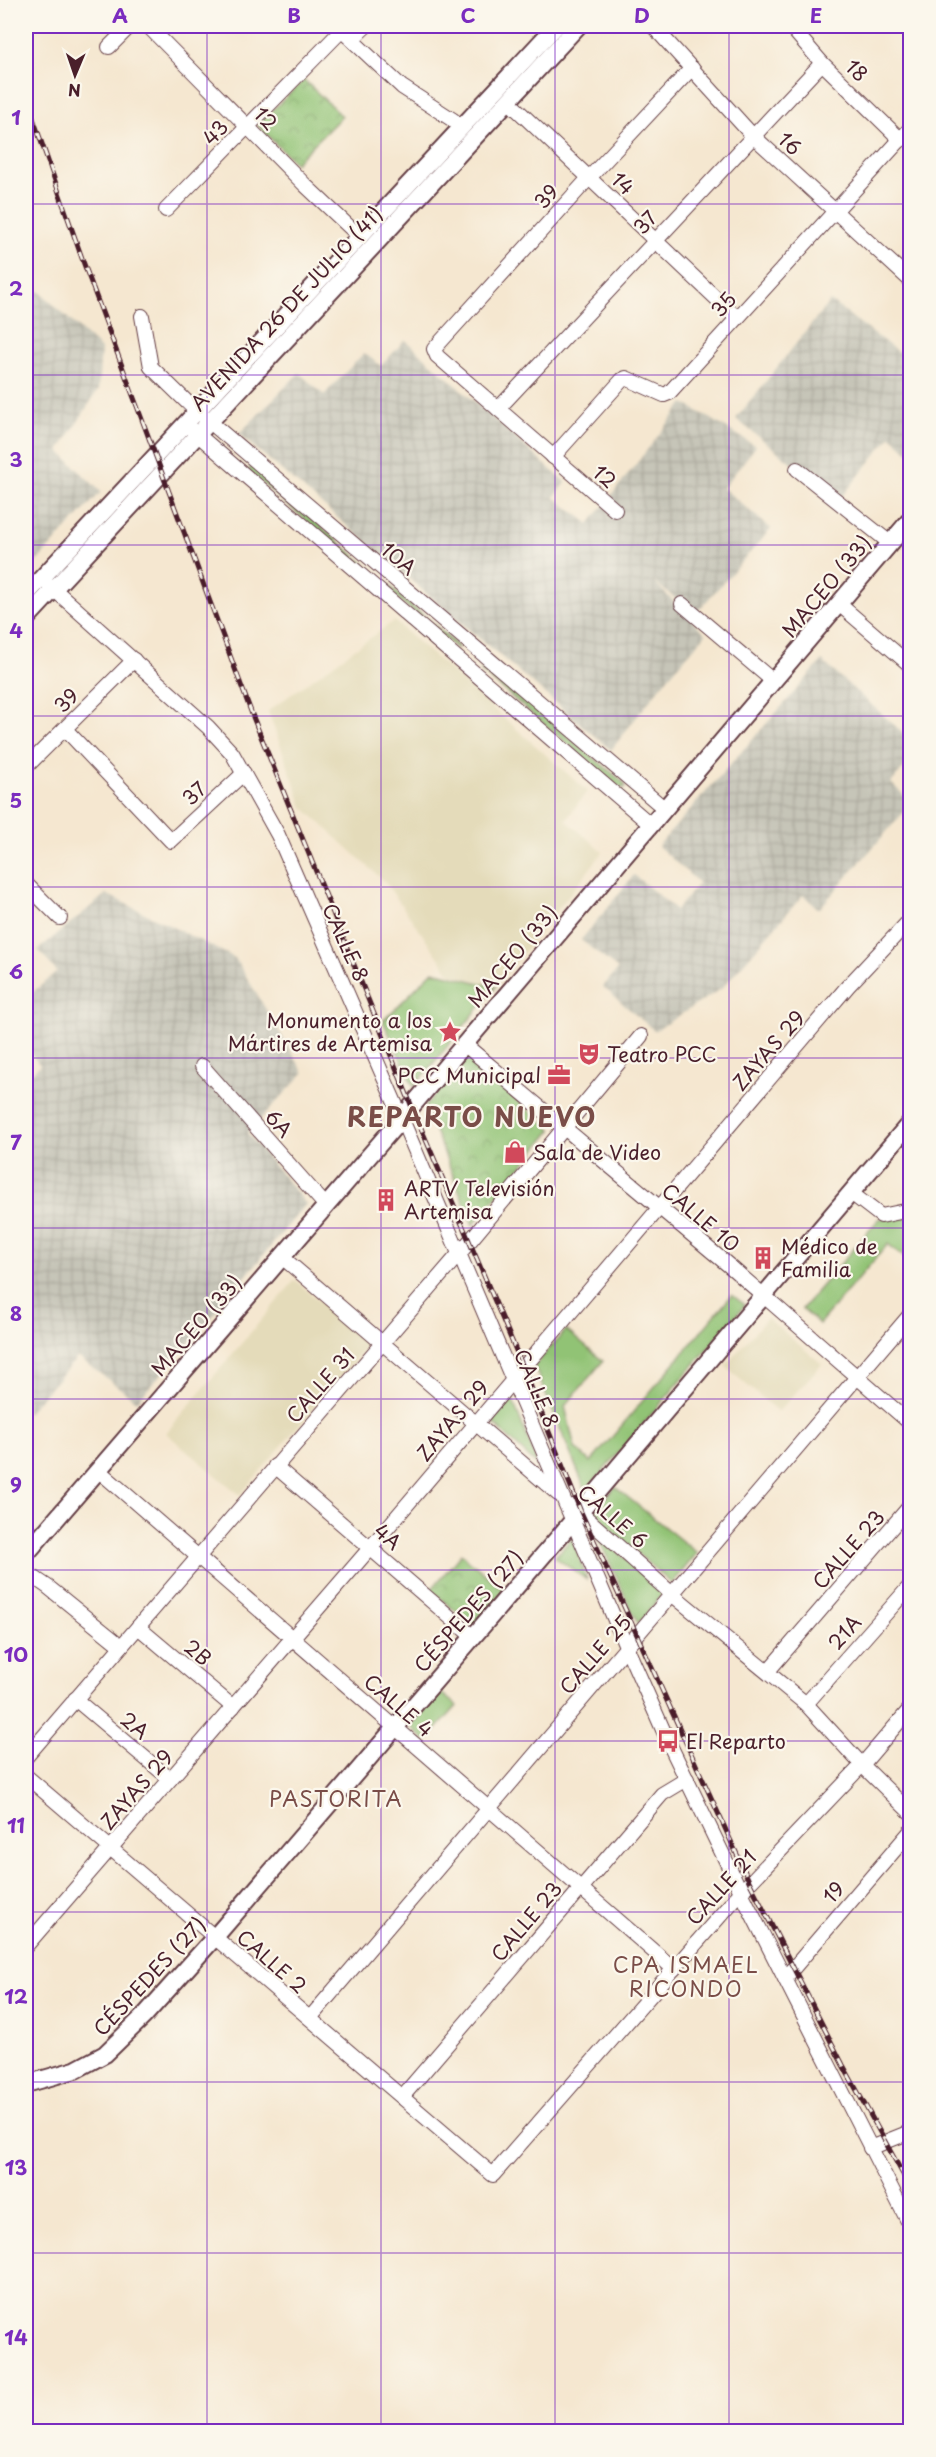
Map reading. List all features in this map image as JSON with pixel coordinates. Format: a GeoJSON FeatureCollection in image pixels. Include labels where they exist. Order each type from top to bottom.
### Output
{"type":"FeatureCollection","features":[{"type":"Feature","properties":{"kind":"main road","name":"AVENIDA 26 DE JULIO (41)"},"geometry":{"type":"LineString","coordinates":[[26,619],[47,583],[190,417],[556,26]]}},
{"type":"Feature","properties":{"kind":"main road","name":"AVENIDA 26 DE JULIO (41)"},"geometry":{"type":"LineString","coordinates":[[26,595],[47,583],[203,428],[578,26]]}},
{"type":"Feature","properties":{"kind":"main road","name":"MACEO (33)"},"geometry":{"type":"LineString","coordinates":[[26,1554],[401,1119],[910,520]]}},
{"type":"Feature","properties":{"kind":"main road","name":"CÉSPEDES (27)"},"geometry":{"type":"LineString","coordinates":[[26,2084],[75,2070],[105,2054],[144,2016],[215,1938],[577,1517],[910,1123]]}},
{"type":"Feature","properties":{"kind":"street"},"geometry":{"type":"LineString","coordinates":[[109,47],[130,26]]}},
{"type":"Feature","properties":{"kind":"street","name":"12"},"geometry":{"type":"LineString","coordinates":[[148,26],[304,185],[359,236]]}},
{"type":"Feature","properties":{"kind":"street","name":"43"},"geometry":{"type":"LineString","coordinates":[[166,210],[344,32],[366,26]]}},
{"type":"Feature","properties":{"kind":"street","name":"16"},"geometry":{"type":"LineString","coordinates":[[653,26],[752,135],[910,280]]}},
{"type":"Feature","properties":{"kind":"street","name":"18"},"geometry":{"type":"LineString","coordinates":[[790,26],[822,63],[901,140]]}},
{"type":"Feature","properties":{"kind":"street"},"geometry":{"type":"LineString","coordinates":[[344,32],[402,87],[461,127]]}},
{"type":"Feature","properties":{"kind":"street","name":"37"},"geometry":{"type":"LineString","coordinates":[[498,409],[752,135],[822,63]]}},
{"type":"Feature","properties":{"kind":"street","name":"39"},"geometry":{"type":"LineString","coordinates":[[435,353],[434,349],[589,178],[692,69]]}},
{"type":"Feature","properties":{"kind":"street","name":"14"},"geometry":{"type":"LineString","coordinates":[[508,101],[737,318]]}},
{"type":"Feature","properties":{"kind":"street","name":"35"},"geometry":{"type":"LineString","coordinates":[[553,457],[622,380],[626,378],[664,395],[669,393],[910,129]]}},
{"type":"Feature","properties":{"kind":"street","name":"10A"},"geometry":{"type":"LineString","coordinates":[[142,316],[151,367],[190,417],[481,652],[665,809]]}},
{"type":"Feature","properties":{"kind":"street","name":"12"},"geometry":{"type":"LineString","coordinates":[[435,353],[615,510]]}},
{"type":"Feature","properties":{"kind":"street","name":"10A"},"geometry":{"type":"LineString","coordinates":[[203,428],[468,668],[651,825]]}},
{"type":"Feature","properties":{"kind":"street"},"geometry":{"type":"LineString","coordinates":[[797,469],[890,543]]}},
{"type":"Feature","properties":{"kind":"street","name":"CALLE 8"},"geometry":{"type":"LineString","coordinates":[[47,583],[208,727],[232,753],[278,835],[562,1497],[577,1517],[626,1646],[741,1892],[910,2225]]}},
{"type":"Feature","properties":{"kind":"street"},"geometry":{"type":"LineString","coordinates":[[682,604],[773,681]]}},
{"type":"Feature","properties":{"kind":"street"},"geometry":{"type":"LineString","coordinates":[[839,604],[910,665]]}},
{"type":"Feature","properties":{"kind":"street"},"geometry":{"type":"LineString","coordinates":[[468,668],[481,652]]}},
{"type":"Feature","properties":{"kind":"street","name":"39"},"geometry":{"type":"LineString","coordinates":[[26,767],[134,660]]}},
{"type":"Feature","properties":{"kind":"street","name":"37"},"geometry":{"type":"LineString","coordinates":[[65,729],[171,841],[244,773]]}},
{"type":"Feature","properties":{"kind":"street"},"geometry":{"type":"LineString","coordinates":[[26,884],[60,918]]}},
{"type":"Feature","properties":{"kind":"street","name":"ZAYAS 29"},"geometry":{"type":"LineString","coordinates":[[26,1946],[371,1547],[512,1378],[848,986],[910,920]]}},
{"type":"Feature","properties":{"kind":"street","name":"CALLE 31"},"geometry":{"type":"LineString","coordinates":[[26,1758],[459,1254],[641,1036]]}},
{"type":"Feature","properties":{"kind":"street","name":"CALLE 10"},"geometry":{"type":"LineString","coordinates":[[464,1044],[764,1296],[910,1423]]}},
{"type":"Feature","properties":{"kind":"street","name":"6A"},"geometry":{"type":"LineString","coordinates":[[202,1066],[326,1206]]}},
{"type":"Feature","properties":{"kind":"street"},"geometry":{"type":"LineString","coordinates":[[851,1193],[881,1216],[910,1210]]}},
{"type":"Feature","properties":{"kind":"street","name":"CALLE 6"},"geometry":{"type":"LineString","coordinates":[[282,1257],[562,1497]]}},
{"type":"Feature","properties":{"kind":"street","name":"CALLE 25"},"geometry":{"type":"LineString","coordinates":[[310,2018],[910,1315]]}},
{"type":"Feature","properties":{"kind":"street","name":"4A"},"geometry":{"type":"LineString","coordinates":[[275,1466],[473,1637]]}},
{"type":"Feature","properties":{"kind":"street","name":"CALLE 4"},"geometry":{"type":"LineString","coordinates":[[98,1470],[674,1969]]}},
{"type":"Feature","properties":{"kind":"street","name":"CALLE 23"},"geometry":{"type":"LineString","coordinates":[[768,1671],[910,1506]]}},
{"type":"Feature","properties":{"kind":"street","name":"CALLE 6"},"geometry":{"type":"LineString","coordinates":[[577,1517],[806,1704],[862,1765],[910,1812]]}},
{"type":"Feature","properties":{"kind":"street"},"geometry":{"type":"LineString","coordinates":[[26,1572],[121,1646]]}},
{"type":"Feature","properties":{"kind":"street","name":"21A"},"geometry":{"type":"LineString","coordinates":[[806,1704],[910,1586]]}},
{"type":"Feature","properties":{"kind":"street","name":"2B"},"geometry":{"type":"LineString","coordinates":[[138,1627],[233,1707]]}},
{"type":"Feature","properties":{"kind":"street","name":"2A"},"geometry":{"type":"LineString","coordinates":[[75,1700],[170,1779]]}},
{"type":"Feature","properties":{"kind":"street","name":"CALLE 21"},"geometry":{"type":"LineString","coordinates":[[493,2175],[741,1892],[862,1765],[910,1709]]}},
{"type":"Feature","properties":{"kind":"street","name":"CALLE 2"},"geometry":{"type":"LineString","coordinates":[[26,1776],[493,2175]]}},
{"type":"Feature","properties":{"kind":"street","name":"CALLE 23"},"geometry":{"type":"LineString","coordinates":[[402,2097],[662,1794],[687,1779]]}},
{"type":"Feature","properties":{"kind":"street","name":"19"},"geometry":{"type":"LineString","coordinates":[[785,1978],[910,1832]]}},
{"type":"Feature","properties":{"kind":"street"},"geometry":{"type":"LineString","coordinates":[[870,2148],[910,2132]]}},
{"type":"Feature","properties":{"kind":"shaded area"},"geometry":{"type":"Polygon","coordinates":[[[26,279],[101,349],[98,390],[59,451],[101,492],[26,573],[26,279]]]}},
{"type":"Feature","properties":{"kind":"shaded area"},"geometry":{"type":"Polygon","coordinates":[[[830,301],[898,352],[910,338],[910,453],[891,436],[839,500],[736,419],[830,301]]]}},
{"type":"Feature","properties":{"kind":"shaded area"},"geometry":{"type":"Polygon","coordinates":[[[405,340],[566,483],[554,497],[589,524],[684,403],[756,446],[723,488],[771,529],[695,614],[653,581],[706,634],[660,687],[611,750],[239,434],[299,373],[324,395],[364,353],[381,366],[405,340]]]}},
{"type":"Feature","properties":{"kind":"shaded area"},"geometry":{"type":"Polygon","coordinates":[[[394,621],[587,791],[566,820],[603,852],[496,987],[450,973],[385,882],[303,807],[268,711],[394,621]]]}},
{"type":"Feature","properties":{"kind":"shaded area"},"geometry":{"type":"Polygon","coordinates":[[[822,661],[910,739],[910,761],[891,783],[910,801],[910,805],[819,909],[803,895],[722,988],[655,1031],[603,987],[618,969],[581,940],[634,875],[676,910],[699,883],[658,846],[822,661]]]}},
{"type":"Feature","properties":{"kind":"shaded area"},"geometry":{"type":"Polygon","coordinates":[[[106,894],[235,958],[304,1073],[247,1133],[306,1204],[204,1326],[137,1401],[78,1357],[26,1414],[26,1079],[40,1065],[26,1047],[26,998],[57,972],[38,950],[106,894]]]}},
{"type":"Feature","properties":{"kind":"shaded area"},"geometry":{"type":"Polygon","coordinates":[[[295,1280],[368,1344],[240,1495],[166,1433],[295,1280]]]}},
{"type":"Feature","properties":{"kind":"shaded area"},"geometry":{"type":"Polygon","coordinates":[[[767,1318],[822,1364],[778,1412],[725,1366],[767,1318]]]}},
{"type":"Feature","properties":{"kind":"green space"},"geometry":{"type":"Polygon","coordinates":[[[304,80],[342,116],[295,163],[257,125],[304,80]]]}},
{"type":"Feature","properties":{"kind":"green space"},"geometry":{"type":"Polygon","coordinates":[[[252,466],[458,646],[457,649],[248,471],[252,466]]]}},
{"type":"Feature","properties":{"kind":"green space"},"geometry":{"type":"Polygon","coordinates":[[[485,667],[624,783],[625,788],[620,788],[481,671],[485,667]]]}},
{"type":"Feature","properties":{"kind":"green space"},"geometry":{"type":"Polygon","coordinates":[[[433,971],[496,987],[414,1087],[383,1021],[433,971]]]}},
{"type":"Feature","properties":{"kind":"green space"},"geometry":{"type":"Polygon","coordinates":[[[467,1058],[552,1130],[473,1225],[425,1106],[467,1058]]]}},
{"type":"Feature","properties":{"kind":"green space"},"geometry":{"type":"Polygon","coordinates":[[[910,1212],[910,1262],[888,1244],[819,1324],[802,1309],[879,1219],[910,1212]]]}},
{"type":"Feature","properties":{"kind":"green space"},"geometry":{"type":"Polygon","coordinates":[[[732,1295],[745,1305],[586,1491],[534,1366],[566,1330],[603,1361],[565,1406],[575,1448],[591,1462],[732,1295]]]}},
{"type":"Feature","properties":{"kind":"green space"},"geometry":{"type":"Polygon","coordinates":[[[512,1398],[538,1466],[492,1422],[512,1398]]]}},
{"type":"Feature","properties":{"kind":"green space"},"geometry":{"type":"Polygon","coordinates":[[[615,1487],[697,1553],[672,1584],[594,1515],[595,1510],[615,1487]]]}},
{"type":"Feature","properties":{"kind":"green space"},"geometry":{"type":"Polygon","coordinates":[[[595,1531],[663,1593],[638,1624],[595,1531]]]}},
{"type":"Feature","properties":{"kind":"green space"},"geometry":{"type":"Polygon","coordinates":[[[572,1538],[587,1580],[555,1557],[572,1538]]]}},
{"type":"Feature","properties":{"kind":"green space"},"geometry":{"type":"Polygon","coordinates":[[[461,1554],[505,1590],[473,1626],[431,1590],[461,1554]]]}},
{"type":"Feature","properties":{"kind":"green space"},"geometry":{"type":"Polygon","coordinates":[[[441,1693],[457,1706],[426,1741],[410,1726],[441,1693]]]}},
{"type":"Feature","properties":{"kind":"railway"},"geometry":{"type":"LineString","coordinates":[[26,98],[84,264],[253,717],[581,1512],[750,1883],[843,2065],[910,2187]]}},
{"type":"Feature","properties":{"kind":"place","name":"Monumento a los Mártires de Artemisa"},"geometry":{"type":"Point","coordinates":[450,1032]}},
{"type":"Feature","properties":{"kind":"place","name":"Teatro PCC"},"geometry":{"type":"Point","coordinates":[589,1054]}},
{"type":"Feature","properties":{"kind":"place","name":"PCC Municipal"},"geometry":{"type":"Point","coordinates":[559,1075]}},
{"type":"Feature","properties":{"kind":"place","name":"Sala de Video"},"geometry":{"type":"Point","coordinates":[515,1152]}},
{"type":"Feature","properties":{"kind":"place","name":"ARTV Televisión Artemisa"},"geometry":{"type":"Point","coordinates":[386,1200]}},
{"type":"Feature","properties":{"kind":"place","name":"Médico de Familia"},"geometry":{"type":"Point","coordinates":[763,1258]}},
{"type":"Feature","properties":{"kind":"place","name":"El Reparto"},"geometry":{"type":"Point","coordinates":[668,1741]}},
{"type":"Feature","properties":{"kind":"district","name":"REPARTO NUEVO"},"geometry":{"type":"Point","coordinates":[472,1116]}},
{"type":"Feature","properties":{"kind":"district","name":"PASTORITA"},"geometry":{"type":"Point","coordinates":[336,1798]}},
{"type":"Feature","properties":{"kind":"district","name":"CPA ISMAEL RICONDO"},"geometry":{"type":"Point","coordinates":[686,1976]}}]}
